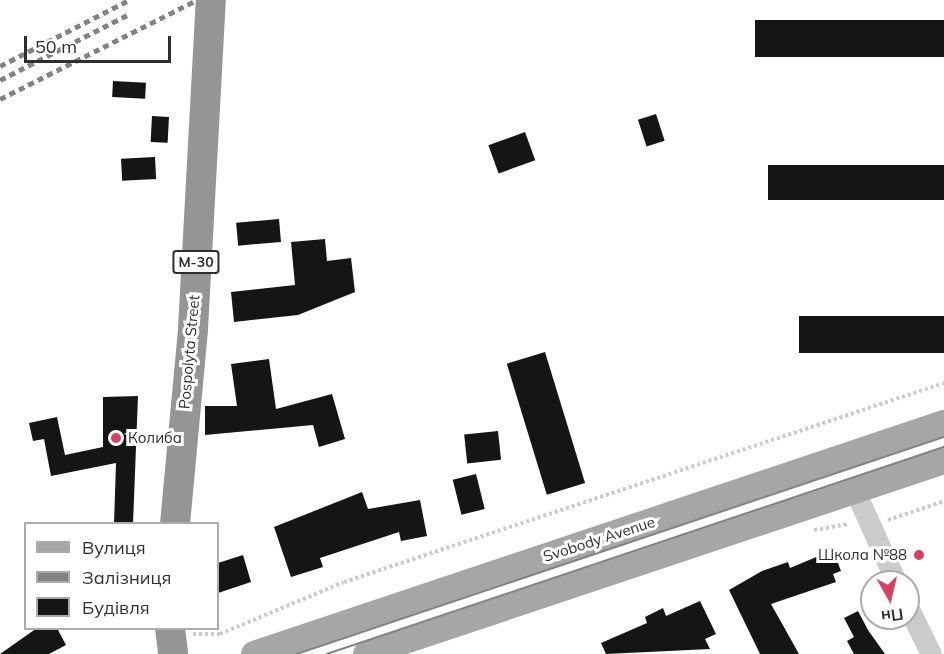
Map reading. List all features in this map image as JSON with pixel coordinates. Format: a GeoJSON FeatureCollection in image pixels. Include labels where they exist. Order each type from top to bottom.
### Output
{"type":"FeatureCollection","features":[{"type":"Feature","properties":{"kind":"highway","name":"Pospolyta Street"},"geometry":{"type":"LineString","coordinates":[[175,522],[193,329],[211,0]]}},
{"type":"Feature","properties":{"kind":"main road","name":"Svobody Avenue"},"geometry":{"type":"LineString","coordinates":[[254,654],[944,423]]}},
{"type":"Feature","properties":{"kind":"main road"},"geometry":{"type":"LineString","coordinates":[[366,654],[944,461]]}},
{"type":"Feature","properties":{"kind":"street"},"geometry":{"type":"LineString","coordinates":[[855,491],[868,526],[890,570]]}},
{"type":"Feature","properties":{"kind":"street"},"geometry":{"type":"LineString","coordinates":[[919,630],[931,654]]}},
{"type":"Feature","properties":{"kind":"path"},"geometry":{"type":"LineString","coordinates":[[178,639],[220,634],[333,586],[944,383]]}},
{"type":"Feature","properties":{"kind":"path"},"geometry":{"type":"LineString","coordinates":[[868,526],[944,501]]}},
{"type":"Feature","properties":{"kind":"building"},"geometry":{"type":"Polygon","coordinates":[[[755,20],[944,20],[944,57],[755,57],[755,20]]]}},
{"type":"Feature","properties":{"kind":"building"},"geometry":{"type":"Polygon","coordinates":[[[113,81],[146,83],[145,99],[112,97],[113,81]]]}},
{"type":"Feature","properties":{"kind":"building"},"geometry":{"type":"Polygon","coordinates":[[[656,114],[665,141],[647,147],[638,120],[656,114]]]}},
{"type":"Feature","properties":{"kind":"building"},"geometry":{"type":"Polygon","coordinates":[[[152,116],[169,117],[168,143],[151,142],[152,116]]]}},
{"type":"Feature","properties":{"kind":"building"},"geometry":{"type":"Polygon","coordinates":[[[525,132],[535,160],[499,174],[488,145],[525,132]]]}},
{"type":"Feature","properties":{"kind":"building"},"geometry":{"type":"Polygon","coordinates":[[[155,157],[156,179],[122,181],[121,159],[155,157]]]}},
{"type":"Feature","properties":{"kind":"building"},"geometry":{"type":"Polygon","coordinates":[[[768,165],[944,165],[944,200],[768,200],[768,165]]]}},
{"type":"Feature","properties":{"kind":"building"},"geometry":{"type":"Polygon","coordinates":[[[279,219],[281,242],[238,246],[236,223],[279,219]]]}},
{"type":"Feature","properties":{"kind":"building"},"geometry":{"type":"Polygon","coordinates":[[[325,239],[327,261],[351,258],[355,292],[298,315],[234,322],[231,292],[295,285],[291,242],[325,239]]]}},
{"type":"Feature","properties":{"kind":"building"},"geometry":{"type":"Polygon","coordinates":[[[799,316],[944,316],[944,353],[799,353],[799,316]]]}},
{"type":"Feature","properties":{"kind":"building"},"geometry":{"type":"Polygon","coordinates":[[[545,352],[585,483],[547,495],[507,364],[545,352]]]}},
{"type":"Feature","properties":{"kind":"building"},"geometry":{"type":"Polygon","coordinates":[[[269,359],[276,409],[332,394],[345,439],[319,447],[313,425],[205,435],[205,406],[237,406],[231,364],[269,359]]]}},
{"type":"Feature","properties":{"kind":"building"},"geometry":{"type":"Polygon","coordinates":[[[138,396],[133,522],[114,522],[116,463],[51,476],[44,439],[33,441],[29,423],[57,417],[65,455],[103,447],[103,397],[138,396]]]}},
{"type":"Feature","properties":{"kind":"building"},"geometry":{"type":"Polygon","coordinates":[[[498,431],[501,460],[467,463],[464,435],[498,431]]]}},
{"type":"Feature","properties":{"kind":"building"},"geometry":{"type":"Polygon","coordinates":[[[476,474],[485,509],[461,515],[453,480],[476,474]]]}},
{"type":"Feature","properties":{"kind":"building"},"geometry":{"type":"Polygon","coordinates":[[[362,492],[368,509],[420,500],[427,536],[401,541],[399,532],[320,558],[323,567],[291,577],[274,527],[362,492]]]}},
{"type":"Feature","properties":{"kind":"building"},"geometry":{"type":"Polygon","coordinates":[[[833,550],[841,571],[833,574],[836,582],[771,604],[799,654],[760,654],[729,590],[762,571],[788,562],[790,568],[833,550]]]}},
{"type":"Feature","properties":{"kind":"building"},"geometry":{"type":"Polygon","coordinates":[[[243,555],[251,582],[219,593],[219,563],[243,555]]]}},
{"type":"Feature","properties":{"kind":"building"},"geometry":{"type":"Polygon","coordinates":[[[700,601],[716,634],[705,639],[710,649],[606,654],[601,643],[647,623],[645,617],[663,608],[666,616],[700,601]]]}},
{"type":"Feature","properties":{"kind":"building"},"geometry":{"type":"Polygon","coordinates":[[[858,611],[860,630],[868,630],[885,654],[854,654],[847,641],[854,637],[844,618],[858,611]]]}},
{"type":"Feature","properties":{"kind":"building"},"geometry":{"type":"Polygon","coordinates":[[[34,630],[58,630],[66,645],[49,654],[0,654],[34,630]]]}},
{"type":"Feature","properties":{"kind":"tram line"},"geometry":{"type":"LineString","coordinates":[[297,654],[944,437]]}},
{"type":"Feature","properties":{"kind":"tram line"},"geometry":{"type":"LineString","coordinates":[[327,654],[944,447]]}},
{"type":"Feature","properties":{"kind":"railway"},"geometry":{"type":"LineString","coordinates":[[0,99],[197,0]]}},
{"type":"Feature","properties":{"kind":"railway"},"geometry":{"type":"LineString","coordinates":[[0,66],[127,1]]}},
{"type":"Feature","properties":{"kind":"railway"},"geometry":{"type":"LineString","coordinates":[[0,80],[129,14]]}},
{"type":"Feature","properties":{"kind":"place","name":"Колиба"},"geometry":{"type":"Point","coordinates":[116,438]}},
{"type":"Feature","properties":{"kind":"place","name":"Школа №88"},"geometry":{"type":"Point","coordinates":[919,555]}}]}
